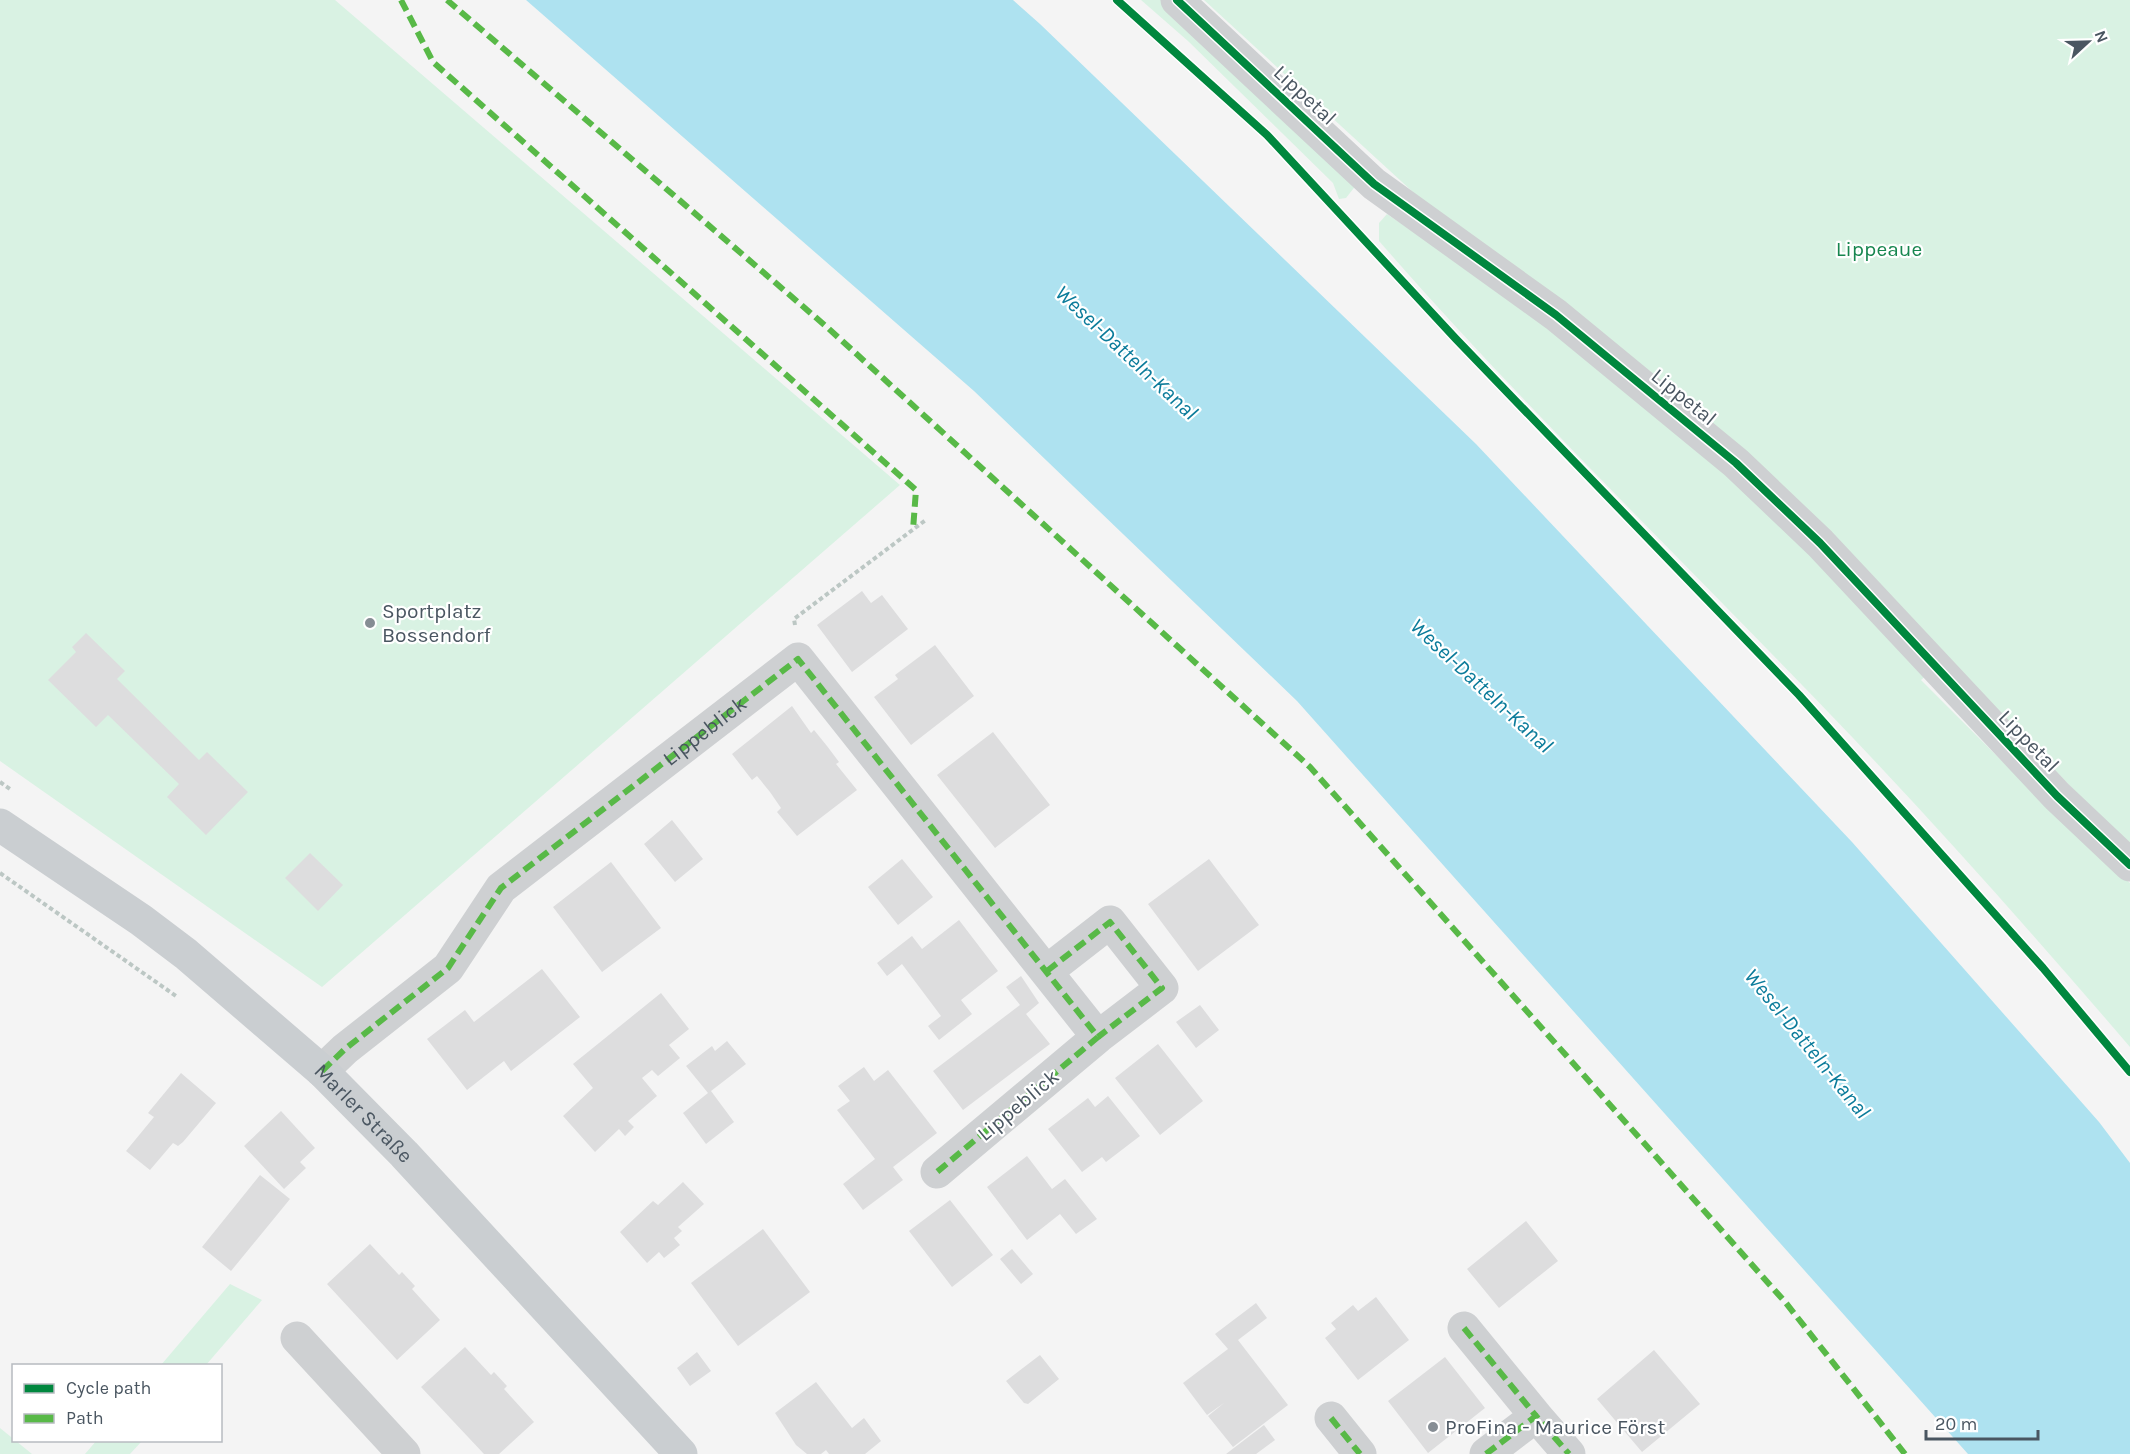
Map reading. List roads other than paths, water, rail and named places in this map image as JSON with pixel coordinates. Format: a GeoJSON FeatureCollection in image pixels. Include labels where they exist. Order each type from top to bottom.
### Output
{"type":"FeatureCollection","features":[{"type":"Feature","properties":{"kind":"main road","name":"Marler Straße"},"geometry":{"type":"LineString","coordinates":[[0,825],[133,914],[186,954],[322,1071],[404,1154],[681,1454]]}},
{"type":"Feature","properties":{"kind":"street","name":"Lippetal"},"geometry":{"type":"LineString","coordinates":[[1176,0],[1374,184],[1556,315],[1736,463],[1820,543],[2049,787],[2130,865]]}},
{"type":"Feature","properties":{"kind":"street","name":"Lippeblick"},"geometry":{"type":"LineString","coordinates":[[322,1071],[345,1049],[448,968],[501,888],[798,659],[1047,971],[1110,921],[1162,988],[1098,1037],[938,1172]]}},
{"type":"Feature","properties":{"kind":"street"},"geometry":{"type":"LineString","coordinates":[[1047,971],[1098,1037]]}},
{"type":"Feature","properties":{"kind":"street"},"geometry":{"type":"LineString","coordinates":[[1464,1328],[1569,1454]]}},
{"type":"Feature","properties":{"kind":"street"},"geometry":{"type":"LineString","coordinates":[[297,1338],[404,1454]]}},
{"type":"Feature","properties":{"kind":"street"},"geometry":{"type":"LineString","coordinates":[[1486,1454],[1536,1416]]}},
{"type":"Feature","properties":{"kind":"street"},"geometry":{"type":"LineString","coordinates":[[1331,1418],[1360,1454]]}},
{"type":"Feature","properties":{"kind":"water","name":"Wesel-Datteln-Kanal"},"geometry":{"type":"Polygon","coordinates":[[[526,0],[1013,0],[1040,24],[1476,444],[1852,842],[2099,1122],[2130,1163],[2130,1454],[1968,1454],[1297,701],[974,391],[526,0]]]}},
{"type":"Feature","properties":{"kind":"place","name":"Sportplatz Bossendorf"},"geometry":{"type":"Point","coordinates":[370,623]}},
{"type":"Feature","properties":{"kind":"place","name":"ProFina - Maurice Först"},"geometry":{"type":"Point","coordinates":[1433,1427]}},
{"type":"Feature","properties":{"kind":"park label","name":"Lippeaue"},"geometry":{"type":"Point","coordinates":[1879,249]}}]}
